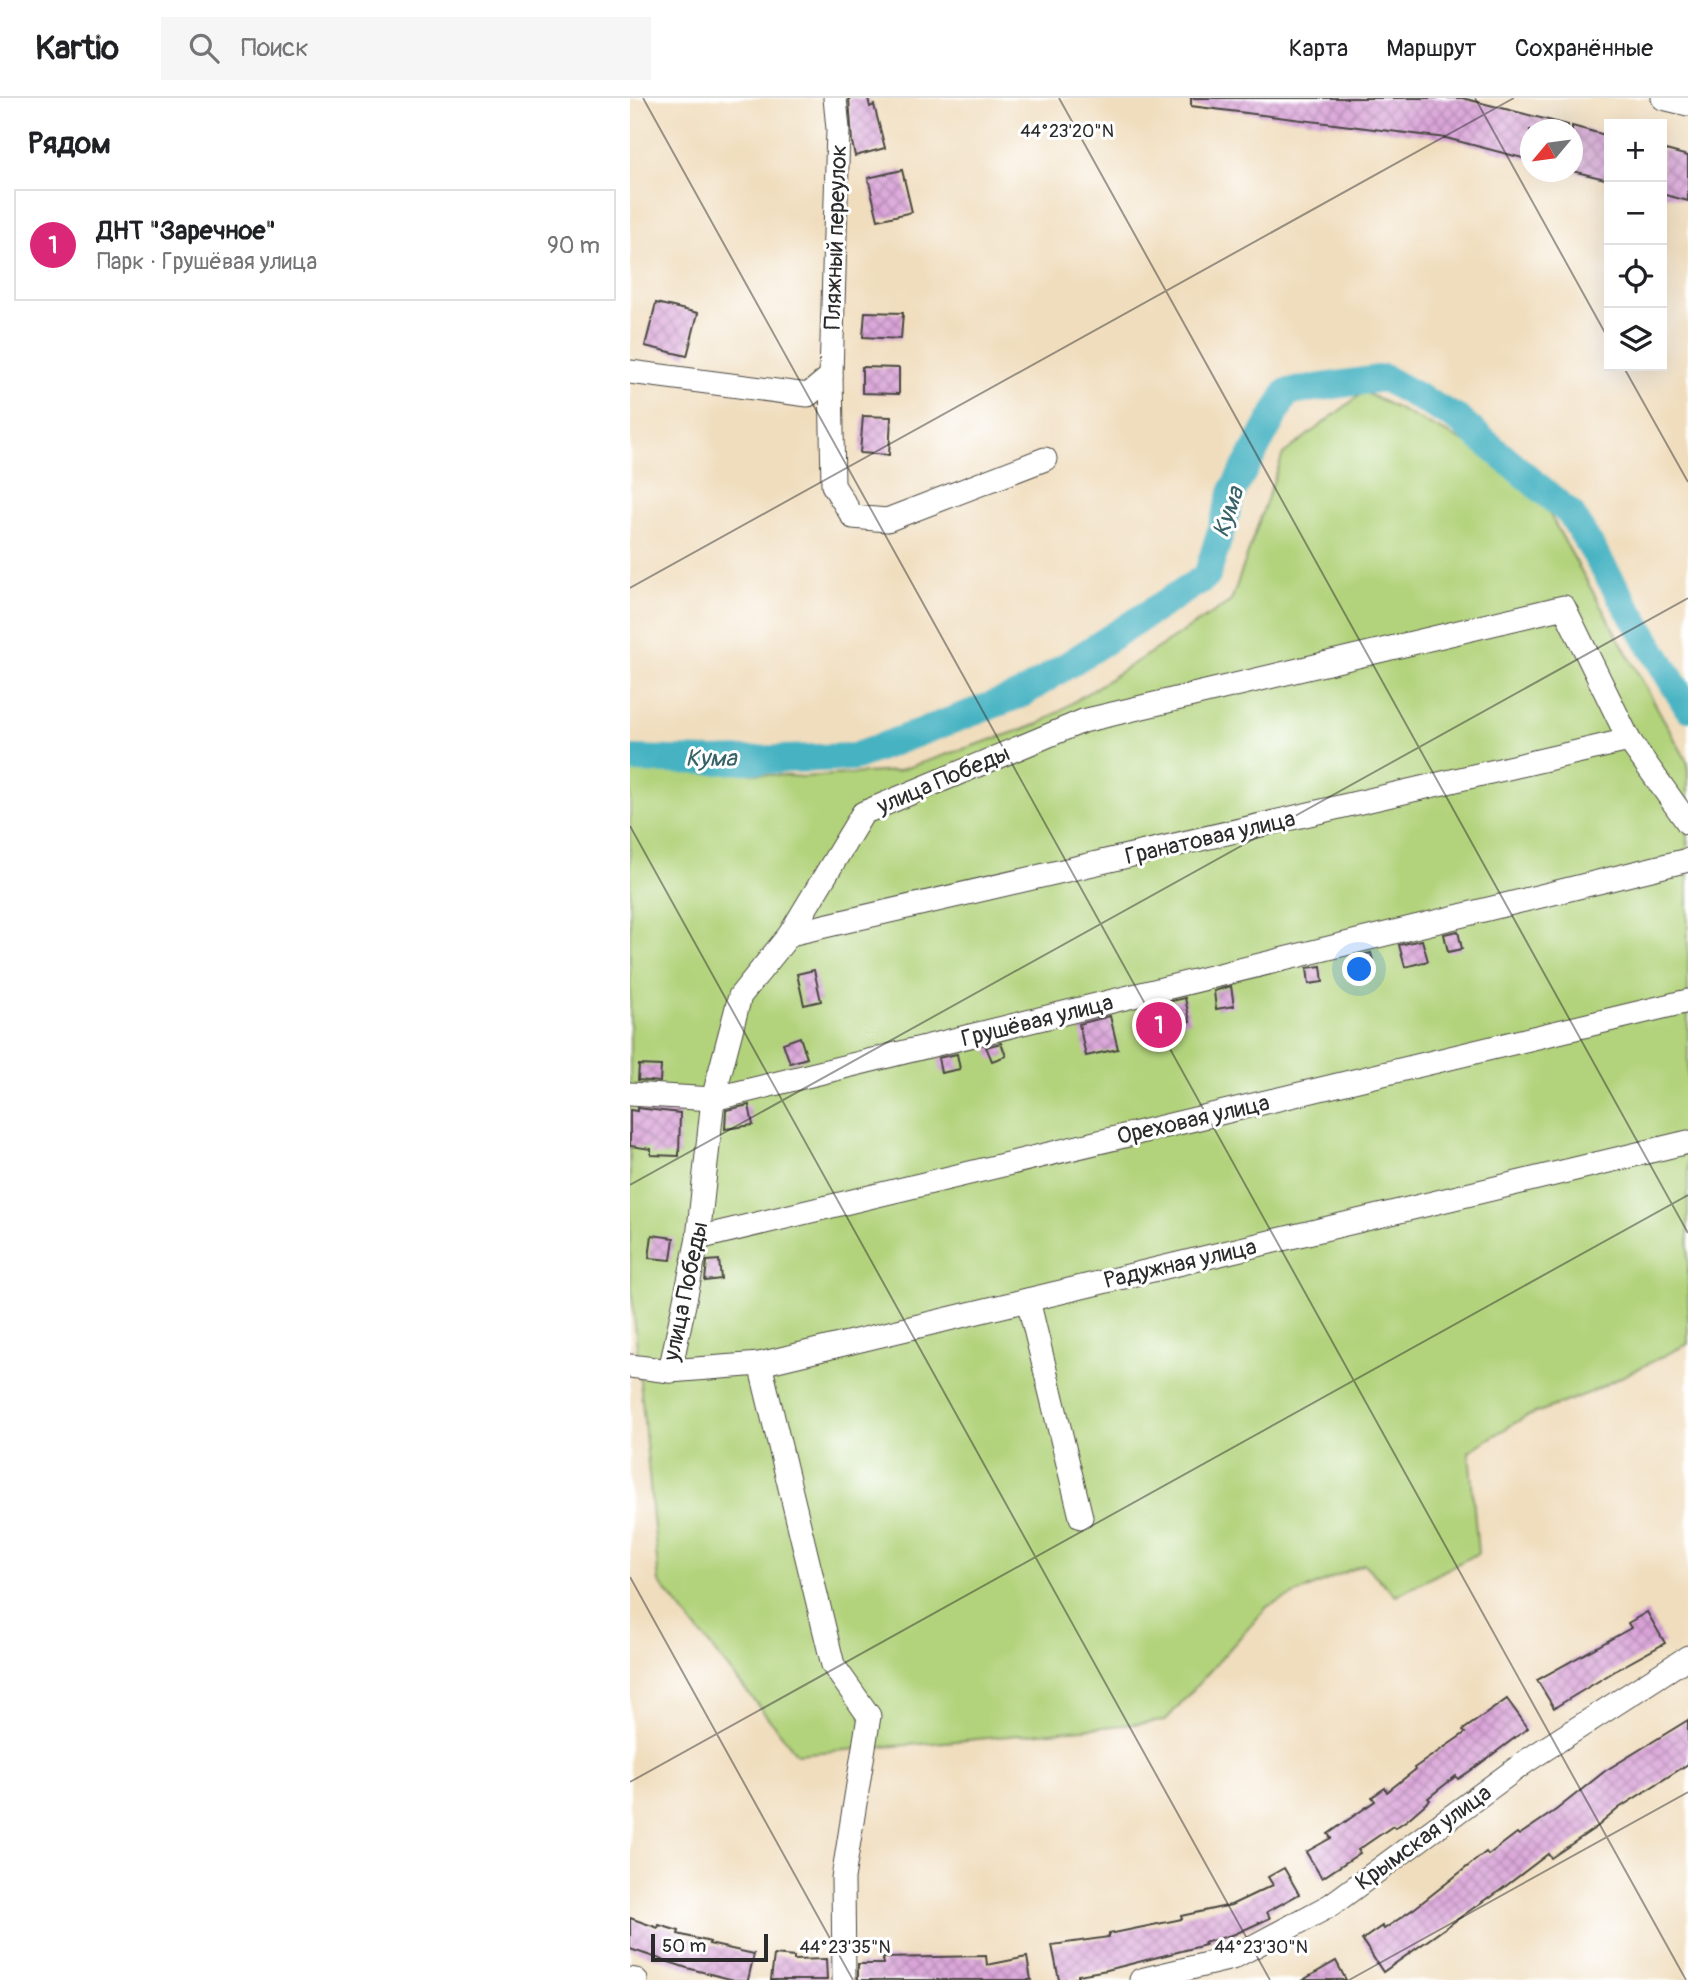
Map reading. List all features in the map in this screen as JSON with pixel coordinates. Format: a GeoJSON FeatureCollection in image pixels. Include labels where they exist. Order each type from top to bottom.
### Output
{"type":"FeatureCollection","features":[{"type":"Feature","properties":{"kind":"street","name":"Пляжный переулок"},"geometry":{"type":"LineString","coordinates":[[835,98],[838,130],[831,376],[833,485],[853,517],[887,520],[1045,459]]}},
{"type":"Feature","properties":{"kind":"street"},"geometry":{"type":"LineString","coordinates":[[1663,98],[1688,104]]}},
{"type":"Feature","properties":{"kind":"street"},"geometry":{"type":"LineString","coordinates":[[630,372],[808,395],[831,376]]}},
{"type":"Feature","properties":{"kind":"street","name":"улица Победы"},"geometry":{"type":"LineString","coordinates":[[630,1366],[670,1371],[698,1238],[713,1099],[740,996],[790,934],[863,813],[1083,721],[1564,607],[1629,740]]}},
{"type":"Feature","properties":{"kind":"street"},"geometry":{"type":"LineString","coordinates":[[1629,740],[1688,823]]}},
{"type":"Feature","properties":{"kind":"street","name":"Гранатовая улица"},"geometry":{"type":"LineString","coordinates":[[790,934],[1629,740]]}},
{"type":"Feature","properties":{"kind":"street","name":"Грушёвая улица"},"geometry":{"type":"LineString","coordinates":[[630,1094],[713,1099],[1688,860]]}},
{"type":"Feature","properties":{"kind":"street","name":"Ореховая улица"},"geometry":{"type":"LineString","coordinates":[[698,1238],[1688,1001]]}},
{"type":"Feature","properties":{"kind":"street","name":"Радужная улица"},"geometry":{"type":"LineString","coordinates":[[670,1371],[760,1364],[1688,1142]]}},
{"type":"Feature","properties":{"kind":"street"},"geometry":{"type":"LineString","coordinates":[[1028,1300],[1081,1517]]}},
{"type":"Feature","properties":{"kind":"street"},"geometry":{"type":"LineString","coordinates":[[760,1364],[833,1665],[869,1716],[843,1878],[844,1980]]}},
{"type":"Feature","properties":{"kind":"street","name":"Крымская улица"},"geometry":{"type":"LineString","coordinates":[[1141,1980],[1232,1958],[1331,1905],[1528,1760],[1688,1657]]}},
{"type":"Feature","properties":{"kind":"street"},"geometry":{"type":"LineString","coordinates":[[630,1979],[636,1980]]}},
{"type":"Feature","properties":{"kind":"green space"},"geometry":{"type":"Polygon","coordinates":[[[1364,392],[1467,443],[1545,506],[1688,763],[1688,1344],[1589,1393],[1525,1417],[1469,1451],[1478,1553],[1396,1596],[1364,1564],[1268,1606],[1165,1721],[797,1754],[659,1582],[630,1273],[630,765],[803,777],[897,771],[1039,724],[1231,601],[1283,454],[1364,392]]]}},
{"type":"Feature","properties":{"kind":"building"},"geometry":{"type":"Polygon","coordinates":[[[849,98],[868,98],[870,107],[874,105],[885,148],[855,156],[849,98]]]}},
{"type":"Feature","properties":{"kind":"building"},"geometry":{"type":"Polygon","coordinates":[[[1191,98],[1462,98],[1544,119],[1520,119],[1520,157],[1446,138],[1191,106],[1191,98]]]}},
{"type":"Feature","properties":{"kind":"building"},"geometry":{"type":"Polygon","coordinates":[[[1583,129],[1604,135],[1604,179],[1583,174],[1583,129]]]}},
{"type":"Feature","properties":{"kind":"building"},"geometry":{"type":"Polygon","coordinates":[[[1667,150],[1688,156],[1688,201],[1667,195],[1667,150]]]}},
{"type":"Feature","properties":{"kind":"building"},"geometry":{"type":"Polygon","coordinates":[[[902,170],[912,212],[878,220],[868,178],[902,170]]]}},
{"type":"Feature","properties":{"kind":"building"},"geometry":{"type":"Polygon","coordinates":[[[656,303],[698,313],[687,356],[645,346],[656,303]]]}},
{"type":"Feature","properties":{"kind":"building"},"geometry":{"type":"Polygon","coordinates":[[[865,312],[903,313],[901,339],[863,337],[865,312]]]}},
{"type":"Feature","properties":{"kind":"building"},"geometry":{"type":"Polygon","coordinates":[[[862,367],[899,368],[899,394],[862,393],[862,367]]]}},
{"type":"Feature","properties":{"kind":"building"},"geometry":{"type":"Polygon","coordinates":[[[863,416],[891,417],[889,455],[860,453],[863,416]]]}},
{"type":"Feature","properties":{"kind":"building"},"geometry":{"type":"Polygon","coordinates":[[[1458,931],[1462,949],[1448,952],[1444,934],[1458,931]]]}},
{"type":"Feature","properties":{"kind":"building"},"geometry":{"type":"Polygon","coordinates":[[[1422,940],[1428,961],[1405,967],[1399,945],[1422,940]]]}},
{"type":"Feature","properties":{"kind":"building"},"geometry":{"type":"Polygon","coordinates":[[[1371,953],[1376,972],[1359,976],[1354,957],[1371,953]]]}},
{"type":"Feature","properties":{"kind":"building"},"geometry":{"type":"Polygon","coordinates":[[[1321,966],[1323,982],[1309,984],[1307,968],[1321,966]]]}},
{"type":"Feature","properties":{"kind":"building"},"geometry":{"type":"Polygon","coordinates":[[[814,970],[821,1001],[804,1005],[797,974],[814,970]]]}},
{"type":"Feature","properties":{"kind":"building"},"geometry":{"type":"Polygon","coordinates":[[[1231,986],[1234,1006],[1216,1009],[1214,991],[1231,986]]]}},
{"type":"Feature","properties":{"kind":"building"},"geometry":{"type":"Polygon","coordinates":[[[1185,998],[1190,1021],[1173,1025],[1167,1002],[1185,998]]]}},
{"type":"Feature","properties":{"kind":"building"},"geometry":{"type":"Polygon","coordinates":[[[1110,1016],[1118,1049],[1086,1056],[1079,1024],[1110,1016]]]}},
{"type":"Feature","properties":{"kind":"building"},"geometry":{"type":"Polygon","coordinates":[[[800,1037],[807,1058],[790,1063],[783,1043],[800,1037]]]}},
{"type":"Feature","properties":{"kind":"building"},"geometry":{"type":"Polygon","coordinates":[[[1001,1043],[1006,1056],[992,1061],[986,1047],[1001,1043]]]}},
{"type":"Feature","properties":{"kind":"building"},"geometry":{"type":"Polygon","coordinates":[[[957,1054],[960,1069],[941,1073],[938,1058],[957,1054]]]}},
{"type":"Feature","properties":{"kind":"building"},"geometry":{"type":"Polygon","coordinates":[[[639,1065],[661,1066],[660,1082],[638,1080],[639,1065]]]}},
{"type":"Feature","properties":{"kind":"building"},"geometry":{"type":"Polygon","coordinates":[[[749,1105],[753,1125],[725,1129],[726,1110],[749,1105]]]}},
{"type":"Feature","properties":{"kind":"building"},"geometry":{"type":"Polygon","coordinates":[[[637,1108],[680,1113],[679,1156],[651,1155],[651,1149],[630,1146],[630,1110],[637,1111],[637,1108]]]}},
{"type":"Feature","properties":{"kind":"building"},"geometry":{"type":"Polygon","coordinates":[[[652,1235],[674,1238],[671,1260],[649,1258],[652,1235]]]}},
{"type":"Feature","properties":{"kind":"building"},"geometry":{"type":"Polygon","coordinates":[[[719,1260],[721,1279],[705,1281],[707,1261],[719,1260]]]}},
{"type":"Feature","properties":{"kind":"building"},"geometry":{"type":"Polygon","coordinates":[[[1647,1612],[1665,1643],[1554,1708],[1537,1680],[1631,1628],[1628,1623],[1647,1612]]]}},
{"type":"Feature","properties":{"kind":"building"},"geometry":{"type":"Polygon","coordinates":[[[1507,1699],[1528,1728],[1473,1769],[1458,1779],[1456,1776],[1428,1798],[1430,1800],[1407,1820],[1395,1828],[1393,1826],[1358,1850],[1360,1853],[1322,1878],[1306,1852],[1331,1838],[1328,1834],[1375,1801],[1372,1797],[1385,1788],[1387,1792],[1415,1770],[1414,1768],[1465,1733],[1463,1730],[1507,1699]]]}},
{"type":"Feature","properties":{"kind":"building"},"geometry":{"type":"Polygon","coordinates":[[[1688,1720],[1688,1764],[1619,1808],[1551,1858],[1548,1854],[1383,1972],[1362,1940],[1415,1908],[1486,1852],[1488,1855],[1517,1833],[1519,1835],[1556,1810],[1605,1771],[1688,1720]]]}},
{"type":"Feature","properties":{"kind":"building"},"geometry":{"type":"Polygon","coordinates":[[[1284,1868],[1299,1894],[1267,1912],[1270,1918],[1235,1934],[1204,1943],[1205,1945],[1078,1975],[1078,1978],[1059,1980],[1052,1945],[1109,1937],[1109,1934],[1182,1919],[1181,1916],[1231,1905],[1273,1885],[1268,1877],[1284,1868]]]}},
{"type":"Feature","properties":{"kind":"building"},"geometry":{"type":"Polygon","coordinates":[[[630,1918],[658,1928],[659,1925],[679,1931],[678,1934],[710,1942],[709,1944],[754,1954],[748,1980],[734,1980],[687,1968],[630,1949],[630,1918]]]}},
{"type":"Feature","properties":{"kind":"building"},"geometry":{"type":"Polygon","coordinates":[[[774,1955],[794,1957],[794,1960],[826,1959],[827,1980],[771,1980],[774,1955]]]}},
{"type":"Feature","properties":{"kind":"building"},"geometry":{"type":"Polygon","coordinates":[[[986,1956],[987,1965],[1027,1957],[1031,1980],[858,1980],[858,1964],[883,1964],[883,1958],[986,1956]]]}},
{"type":"Feature","properties":{"kind":"building"},"geometry":{"type":"Polygon","coordinates":[[[1336,1961],[1346,1980],[1303,1980],[1336,1961]]]}},
{"type":"Feature","properties":{"kind":"waterway","name":"Кума"},"geometry":{"type":"LineString","coordinates":[[630,759],[712,761],[854,757],[1022,694],[1207,576],[1234,488],[1287,392],[1384,378],[1458,419],[1571,514],[1688,708]]}},
{"type":"Feature","properties":{"kind":"place","name":"ДНТ \"Заречное\""},"geometry":{"type":"Point","coordinates":[1159,1025]}}]}
